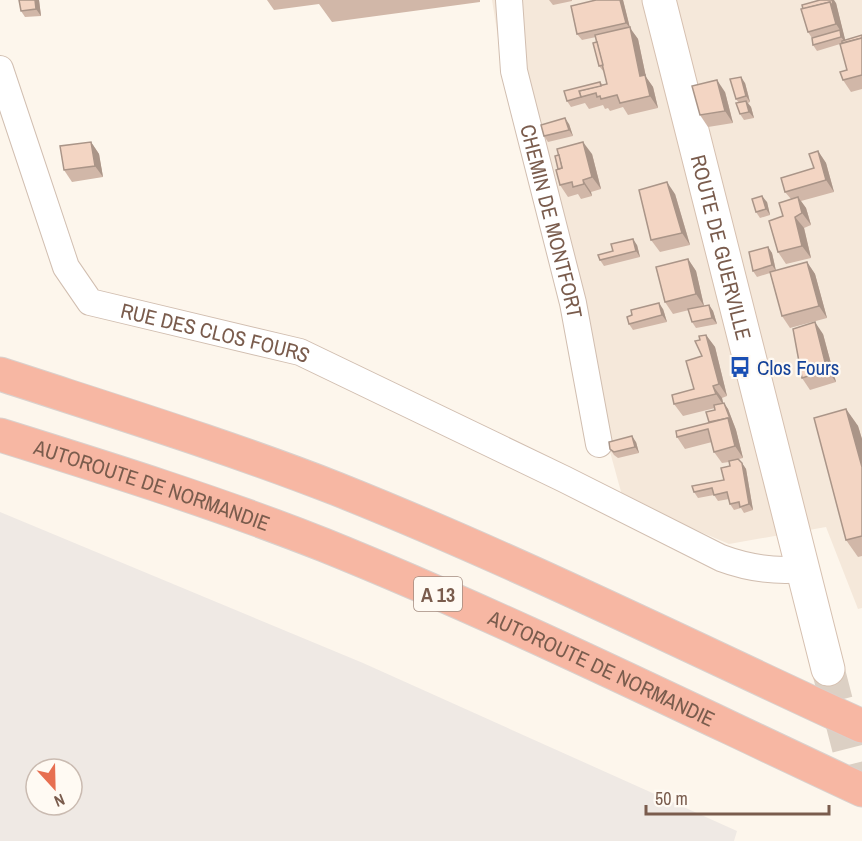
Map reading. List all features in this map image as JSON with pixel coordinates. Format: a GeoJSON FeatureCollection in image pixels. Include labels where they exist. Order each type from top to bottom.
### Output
{"type":"FeatureCollection","features":[{"type":"Feature","properties":{"kind":"highway","name":"A 13"},"geometry":{"type":"LineString","coordinates":[[0,375],[169,429],[337,489],[544,579],[862,726]]}},
{"type":"Feature","properties":{"kind":"highway","name":"AUTOROUTE DE NORMANDIE"},"geometry":{"type":"LineString","coordinates":[[0,435],[146,481],[323,545],[516,628],[862,790]]}},
{"type":"Feature","properties":{"kind":"street","name":"CHEMIN DE MONTFORT"},"geometry":{"type":"LineString","coordinates":[[509,0],[514,71],[573,303],[599,444]]}},
{"type":"Feature","properties":{"kind":"street","name":"ROUTE DE GUERVILLE"},"geometry":{"type":"LineString","coordinates":[[659,0],[828,669]]}},
{"type":"Feature","properties":{"kind":"street","name":"RUE DES CLOS FOURS"},"geometry":{"type":"LineString","coordinates":[[0,69],[66,267],[90,302],[300,352],[564,478],[741,566],[784,571],[803,569]]}},
{"type":"Feature","properties":{"kind":"shaded area"},"geometry":{"type":"Polygon","coordinates":[[[492,0],[862,0],[862,608],[858,609],[826,527],[729,544],[623,499],[501,56],[492,0]]]}},
{"type":"Feature","properties":{"kind":"shaded area"},"geometry":{"type":"Polygon","coordinates":[[[0,512],[363,663],[737,831],[734,841],[0,841],[0,512]]]}},
{"type":"Feature","properties":{"kind":"building"},"geometry":{"type":"Polygon","coordinates":[[[19,0],[35,0],[36,9],[21,11],[19,0]]]}},
{"type":"Feature","properties":{"kind":"building"},"geometry":{"type":"Polygon","coordinates":[[[596,0],[620,0],[626,23],[577,34],[571,6],[596,0]]]}},
{"type":"Feature","properties":{"kind":"building"},"geometry":{"type":"Polygon","coordinates":[[[820,0],[832,0],[834,8],[830,2],[803,9],[802,5],[820,0]]]}},
{"type":"Feature","properties":{"kind":"building"},"geometry":{"type":"Polygon","coordinates":[[[830,2],[836,24],[808,32],[801,9],[830,2]]]}},
{"type":"Feature","properties":{"kind":"building"},"geometry":{"type":"Polygon","coordinates":[[[630,27],[640,76],[645,75],[650,96],[620,103],[617,95],[601,99],[596,93],[581,97],[579,91],[607,84],[595,35],[630,27]]]}},
{"type":"Feature","properties":{"kind":"building"},"geometry":{"type":"Polygon","coordinates":[[[840,30],[841,37],[813,45],[812,38],[840,30]]]}},
{"type":"Feature","properties":{"kind":"building"},"geometry":{"type":"Polygon","coordinates":[[[862,35],[862,38],[842,43],[842,41],[862,35]]]}},
{"type":"Feature","properties":{"kind":"building"},"geometry":{"type":"Polygon","coordinates":[[[862,38],[862,75],[843,80],[840,72],[847,70],[840,44],[862,38]]]}},
{"type":"Feature","properties":{"kind":"building"},"geometry":{"type":"Polygon","coordinates":[[[597,42],[603,65],[599,66],[593,43],[597,42]]]}},
{"type":"Feature","properties":{"kind":"building"},"geometry":{"type":"Polygon","coordinates":[[[741,77],[746,96],[736,99],[730,79],[741,77]]]}},
{"type":"Feature","properties":{"kind":"building"},"geometry":{"type":"Polygon","coordinates":[[[717,80],[725,111],[700,115],[692,86],[717,80]]]}},
{"type":"Feature","properties":{"kind":"building"},"geometry":{"type":"Polygon","coordinates":[[[600,82],[601,86],[579,91],[581,97],[567,101],[564,91],[600,82]]]}},
{"type":"Feature","properties":{"kind":"building"},"geometry":{"type":"Polygon","coordinates":[[[746,101],[749,112],[740,114],[736,103],[746,101]]]}},
{"type":"Feature","properties":{"kind":"building"},"geometry":{"type":"Polygon","coordinates":[[[565,118],[569,130],[544,136],[541,125],[565,118]]]}},
{"type":"Feature","properties":{"kind":"building"},"geometry":{"type":"Polygon","coordinates":[[[91,142],[95,166],[64,170],[60,146],[91,142]]]}},
{"type":"Feature","properties":{"kind":"building"},"geometry":{"type":"Polygon","coordinates":[[[583,142],[592,177],[583,180],[584,184],[573,187],[572,182],[560,185],[556,170],[562,168],[557,149],[583,142]]]}},
{"type":"Feature","properties":{"kind":"building"},"geometry":{"type":"Polygon","coordinates":[[[818,151],[826,180],[785,192],[781,178],[814,168],[809,154],[818,151]]]}},
{"type":"Feature","properties":{"kind":"building"},"geometry":{"type":"Polygon","coordinates":[[[559,155],[562,168],[558,169],[555,156],[559,155]]]}},
{"type":"Feature","properties":{"kind":"building"},"geometry":{"type":"Polygon","coordinates":[[[667,182],[682,233],[651,240],[639,190],[667,182]]]}},
{"type":"Feature","properties":{"kind":"building"},"geometry":{"type":"Polygon","coordinates":[[[762,196],[766,209],[756,212],[752,199],[762,196]]]}},
{"type":"Feature","properties":{"kind":"building"},"geometry":{"type":"Polygon","coordinates":[[[798,197],[802,213],[795,217],[802,246],[778,252],[769,221],[783,216],[779,203],[798,197]]]}},
{"type":"Feature","properties":{"kind":"building"},"geometry":{"type":"Polygon","coordinates":[[[633,239],[636,251],[600,260],[598,255],[613,251],[611,244],[633,239]]]}},
{"type":"Feature","properties":{"kind":"building"},"geometry":{"type":"Polygon","coordinates":[[[768,247],[772,265],[753,271],[749,252],[768,247]]]}},
{"type":"Feature","properties":{"kind":"building"},"geometry":{"type":"Polygon","coordinates":[[[688,259],[696,294],[665,302],[656,267],[688,259]]]}},
{"type":"Feature","properties":{"kind":"building"},"geometry":{"type":"Polygon","coordinates":[[[807,262],[819,306],[782,316],[770,272],[807,262]]]}},
{"type":"Feature","properties":{"kind":"building"},"geometry":{"type":"Polygon","coordinates":[[[659,303],[662,315],[629,324],[627,317],[632,315],[631,310],[659,303]]]}},
{"type":"Feature","properties":{"kind":"building"},"geometry":{"type":"Polygon","coordinates":[[[709,305],[712,318],[692,322],[688,309],[709,305]]]}},
{"type":"Feature","properties":{"kind":"building"},"geometry":{"type":"Polygon","coordinates":[[[815,322],[827,370],[802,378],[793,329],[815,322]]]}},
{"type":"Feature","properties":{"kind":"building"},"geometry":{"type":"Polygon","coordinates":[[[706,335],[719,384],[713,386],[716,394],[674,404],[672,395],[694,389],[686,361],[702,356],[695,341],[700,340],[699,336],[706,335]]]}},
{"type":"Feature","properties":{"kind":"building"},"geometry":{"type":"Polygon","coordinates":[[[724,403],[732,424],[728,418],[709,422],[706,412],[715,410],[714,405],[724,403]]]}},
{"type":"Feature","properties":{"kind":"building"},"geometry":{"type":"Polygon","coordinates":[[[846,409],[862,467],[862,536],[846,540],[814,418],[846,409]]]}},
{"type":"Feature","properties":{"kind":"building"},"geometry":{"type":"Polygon","coordinates":[[[728,418],[735,446],[714,452],[708,429],[677,437],[676,431],[728,418]]]}},
{"type":"Feature","properties":{"kind":"building"},"geometry":{"type":"Polygon","coordinates":[[[632,436],[635,447],[614,452],[610,449],[609,442],[632,436]]]}},
{"type":"Feature","properties":{"kind":"building"},"geometry":{"type":"Polygon","coordinates":[[[738,459],[742,463],[749,504],[740,507],[739,502],[730,504],[727,492],[714,495],[712,488],[694,492],[692,486],[724,480],[721,468],[730,466],[729,461],[738,459]]]}},
{"type":"Feature","properties":{"kind":"tunnel"},"geometry":{"type":"LineString","coordinates":[[828,669],[862,800]]}},
{"type":"Feature","properties":{"kind":"place","name":"Clos Fours"},"geometry":{"type":"Point","coordinates":[740,367]}}]}
